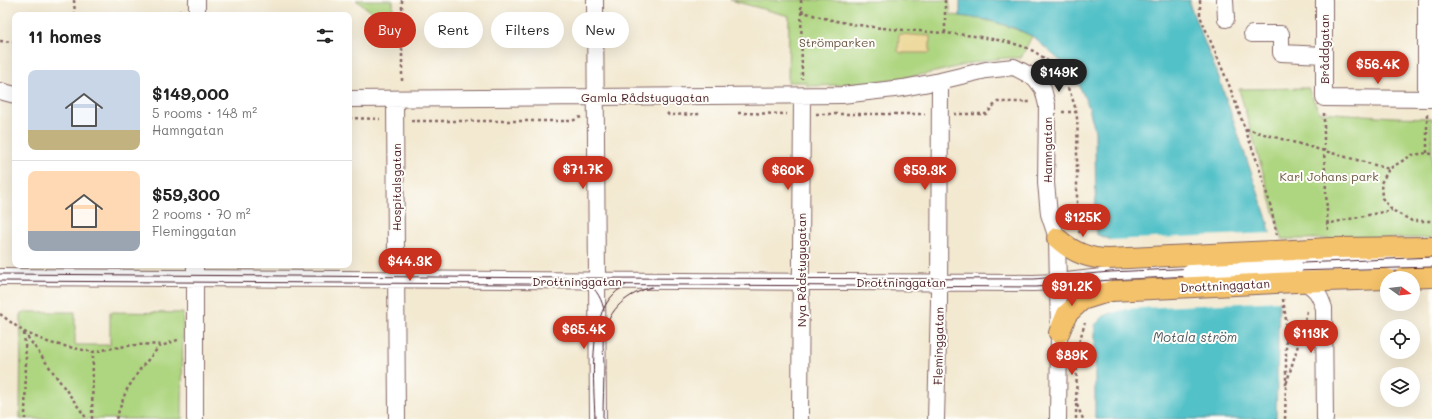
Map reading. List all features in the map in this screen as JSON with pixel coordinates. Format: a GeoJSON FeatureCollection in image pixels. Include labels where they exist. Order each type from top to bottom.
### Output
{"type":"FeatureCollection","features":[{"type":"Feature","properties":{"kind":"main road","name":"Drottninggatan"},"geometry":{"type":"LineString","coordinates":[[1057,238],[1066,247],[1107,270],[1297,270],[1380,278]]}},
{"type":"Feature","properties":{"kind":"main road","name":"Drottninggatan"},"geometry":{"type":"LineString","coordinates":[[1107,270],[1297,270],[1329,248],[1432,247]]}},
{"type":"Feature","properties":{"kind":"main road","name":"Drottninggatan"},"geometry":{"type":"LineString","coordinates":[[1059,333],[1067,314],[1082,300],[1107,270]]}},
{"type":"Feature","properties":{"kind":"main road"},"geometry":{"type":"LineString","coordinates":[[1420,277],[1432,277]]}},
{"type":"Feature","properties":{"kind":"street"},"geometry":{"type":"LineString","coordinates":[[595,0],[598,419]]}},
{"type":"Feature","properties":{"kind":"street"},"geometry":{"type":"LineString","coordinates":[[1225,0],[1226,19]]}},
{"type":"Feature","properties":{"kind":"street","name":"Bråddgatan"},"geometry":{"type":"LineString","coordinates":[[1324,0],[1324,98]]}},
{"type":"Feature","properties":{"kind":"street"},"geometry":{"type":"LineString","coordinates":[[1324,98],[1429,99],[1426,0]]}},
{"type":"Feature","properties":{"kind":"street"},"geometry":{"type":"LineString","coordinates":[[1252,34],[1282,34],[1281,53],[1324,54]]}},
{"type":"Feature","properties":{"kind":"street","name":"Hamngatan"},"geometry":{"type":"LineString","coordinates":[[940,81],[986,70],[1014,67],[1035,78],[1043,89],[1047,105],[1046,183],[1049,214],[1057,238],[1059,333],[1058,419]]}},
{"type":"Feature","properties":{"kind":"street","name":"Gamla Rådstugugatan"},"geometry":{"type":"LineString","coordinates":[[352,99],[596,101],[842,95],[903,88],[940,81]]}},
{"type":"Feature","properties":{"kind":"street","name":"Fleminggatan"},"geometry":{"type":"LineString","coordinates":[[936,419],[939,282],[940,81]]}},
{"type":"Feature","properties":{"kind":"street"},"geometry":{"type":"LineString","coordinates":[[0,91],[12,94]]}},
{"type":"Feature","properties":{"kind":"street","name":"Nya Rådstugugatan"},"geometry":{"type":"LineString","coordinates":[[800,419],[802,96]]}},
{"type":"Feature","properties":{"kind":"street","name":"Hospitalsgatan"},"geometry":{"type":"LineString","coordinates":[[397,419],[396,121],[399,99]]}},
{"type":"Feature","properties":{"kind":"street","name":"Drottninggatan"},"geometry":{"type":"LineString","coordinates":[[0,277],[195,272],[397,279],[802,284],[1058,282],[1107,270],[1154,274],[1297,270],[1432,261]]}},
{"type":"Feature","properties":{"kind":"street"},"geometry":{"type":"LineString","coordinates":[[1297,270],[1319,295],[1324,308],[1325,419]]}},
{"type":"Feature","properties":{"kind":"street"},"geometry":{"type":"LineString","coordinates":[[195,272],[195,419]]}},
{"type":"Feature","properties":{"kind":"path"},"geometry":{"type":"LineString","coordinates":[[74,0],[75,12]]}},
{"type":"Feature","properties":{"kind":"path"},"geometry":{"type":"LineString","coordinates":[[399,99],[402,0]]}},
{"type":"Feature","properties":{"kind":"path"},"geometry":{"type":"LineString","coordinates":[[801,0],[802,96]]}},
{"type":"Feature","properties":{"kind":"path"},"geometry":{"type":"LineString","coordinates":[[945,0],[945,33]]}},
{"type":"Feature","properties":{"kind":"path"},"geometry":{"type":"LineString","coordinates":[[1200,0],[1200,16],[1246,129],[1270,204],[1277,237]]}},
{"type":"Feature","properties":{"kind":"path"},"geometry":{"type":"LineString","coordinates":[[173,12],[197,8]]}},
{"type":"Feature","properties":{"kind":"path"},"geometry":{"type":"LineString","coordinates":[[801,11],[817,17],[853,24],[986,38],[1015,44],[1037,53],[1053,66],[1067,85],[1076,108],[1078,134],[1077,219],[1078,228],[1082,236]]}},
{"type":"Feature","properties":{"kind":"path"},"geometry":{"type":"LineString","coordinates":[[0,41],[12,42]]}},
{"type":"Feature","properties":{"kind":"path"},"geometry":{"type":"LineString","coordinates":[[1324,98],[1326,224],[1392,210]]}},
{"type":"Feature","properties":{"kind":"path"},"geometry":{"type":"LineString","coordinates":[[1427,153],[1429,99]]}},
{"type":"Feature","properties":{"kind":"path"},"geometry":{"type":"LineString","coordinates":[[352,118],[396,121],[572,121],[585,116],[596,101]]}},
{"type":"Feature","properties":{"kind":"path"},"geometry":{"type":"LineString","coordinates":[[733,113],[986,114],[997,102],[1033,102],[1038,104],[1041,112],[1076,112]]}},
{"type":"Feature","properties":{"kind":"path"},"geometry":{"type":"LineString","coordinates":[[665,112],[669,115],[704,113]]}},
{"type":"Feature","properties":{"kind":"path"},"geometry":{"type":"LineString","coordinates":[[1246,129],[1389,169]]}},
{"type":"Feature","properties":{"kind":"path"},"geometry":{"type":"LineString","coordinates":[[1432,154],[1427,153],[1412,155],[1389,169],[1381,183],[1382,198],[1392,210],[1412,221],[1432,221]]}},
{"type":"Feature","properties":{"kind":"path"},"geometry":{"type":"LineString","coordinates":[[1283,298],[1286,320],[1285,419]]}},
{"type":"Feature","properties":{"kind":"path"},"geometry":{"type":"LineString","coordinates":[[1286,385],[1308,309]]}},
{"type":"Feature","properties":{"kind":"path"},"geometry":{"type":"LineString","coordinates":[[0,314],[24,332],[50,343],[93,352],[113,348],[152,344],[163,345]]}},
{"type":"Feature","properties":{"kind":"path"},"geometry":{"type":"LineString","coordinates":[[1076,419],[1077,349],[1087,318]]}},
{"type":"Feature","properties":{"kind":"path"},"geometry":{"type":"LineString","coordinates":[[24,332],[26,357],[25,419]]}},
{"type":"Feature","properties":{"kind":"path"},"geometry":{"type":"LineString","coordinates":[[24,332],[87,419]]}},
{"type":"Feature","properties":{"kind":"path"},"geometry":{"type":"LineString","coordinates":[[116,419],[126,391],[141,368],[159,347],[179,339],[195,338]]}},
{"type":"Feature","properties":{"kind":"path"},"geometry":{"type":"LineString","coordinates":[[92,419],[93,352]]}},
{"type":"Feature","properties":{"kind":"path"},"geometry":{"type":"LineString","coordinates":[[1077,405],[1083,419]]}},
{"type":"Feature","properties":{"kind":"green space"},"geometry":{"type":"Polygon","coordinates":[[[356,0],[393,0],[393,12],[372,12],[356,0]]]}},
{"type":"Feature","properties":{"kind":"green space","name":"Strömparken"},"geometry":{"type":"Polygon","coordinates":[[[730,0],[949,0],[951,15],[972,17],[993,22],[1032,36],[1021,58],[980,61],[927,74],[887,80],[807,86],[806,82],[788,82],[789,16],[730,0]]]}},
{"type":"Feature","properties":{"kind":"green space","name":"Karl Johans park"},"geometry":{"type":"Polygon","coordinates":[[[1308,88],[1319,112],[1432,118],[1432,238],[1282,239],[1239,89],[1308,88]]]}},
{"type":"Feature","properties":{"kind":"green space"},"geometry":{"type":"Polygon","coordinates":[[[75,312],[75,345],[110,345],[110,312],[183,313],[182,419],[20,419],[21,313],[75,312]]]}},
{"type":"Feature","properties":{"kind":"sand"},"geometry":{"type":"Polygon","coordinates":[[[899,34],[930,36],[930,53],[901,53],[898,51],[899,34]]]}},
{"type":"Feature","properties":{"kind":"water","name":"Motala ström"},"geometry":{"type":"Polygon","coordinates":[[[960,0],[1190,0],[1190,6],[1219,78],[1268,222],[1276,265],[1279,300],[1276,419],[1095,419],[1095,325],[1104,316],[1116,311],[1113,241],[1096,234],[1095,131],[1089,108],[1079,85],[1065,65],[1032,36],[1012,27],[988,20],[960,16],[960,0]]]}},
{"type":"Feature","properties":{"kind":"pier"},"geometry":{"type":"Polygon","coordinates":[[[1272,233],[1278,265],[1281,301],[1126,309],[1112,313],[1114,310],[1111,242],[1108,240],[1272,233]]]}},
{"type":"Feature","properties":{"kind":"tram line"},"geometry":{"type":"LineString","coordinates":[[0,274],[578,278],[1034,279],[1110,272],[1432,257]]}},
{"type":"Feature","properties":{"kind":"tram line"},"geometry":{"type":"LineString","coordinates":[[0,281],[1036,287],[1110,280],[1295,271],[1432,267]]}},
{"type":"Feature","properties":{"kind":"tram line"},"geometry":{"type":"LineString","coordinates":[[587,283],[598,295],[604,311]]}},
{"type":"Feature","properties":{"kind":"tram line"},"geometry":{"type":"LineString","coordinates":[[595,419],[593,371],[596,335],[605,305],[618,290],[626,285]]}},
{"type":"Feature","properties":{"kind":"tram line"},"geometry":{"type":"LineString","coordinates":[[603,419],[603,343],[606,325],[615,310],[627,298],[652,287]]}}]}
